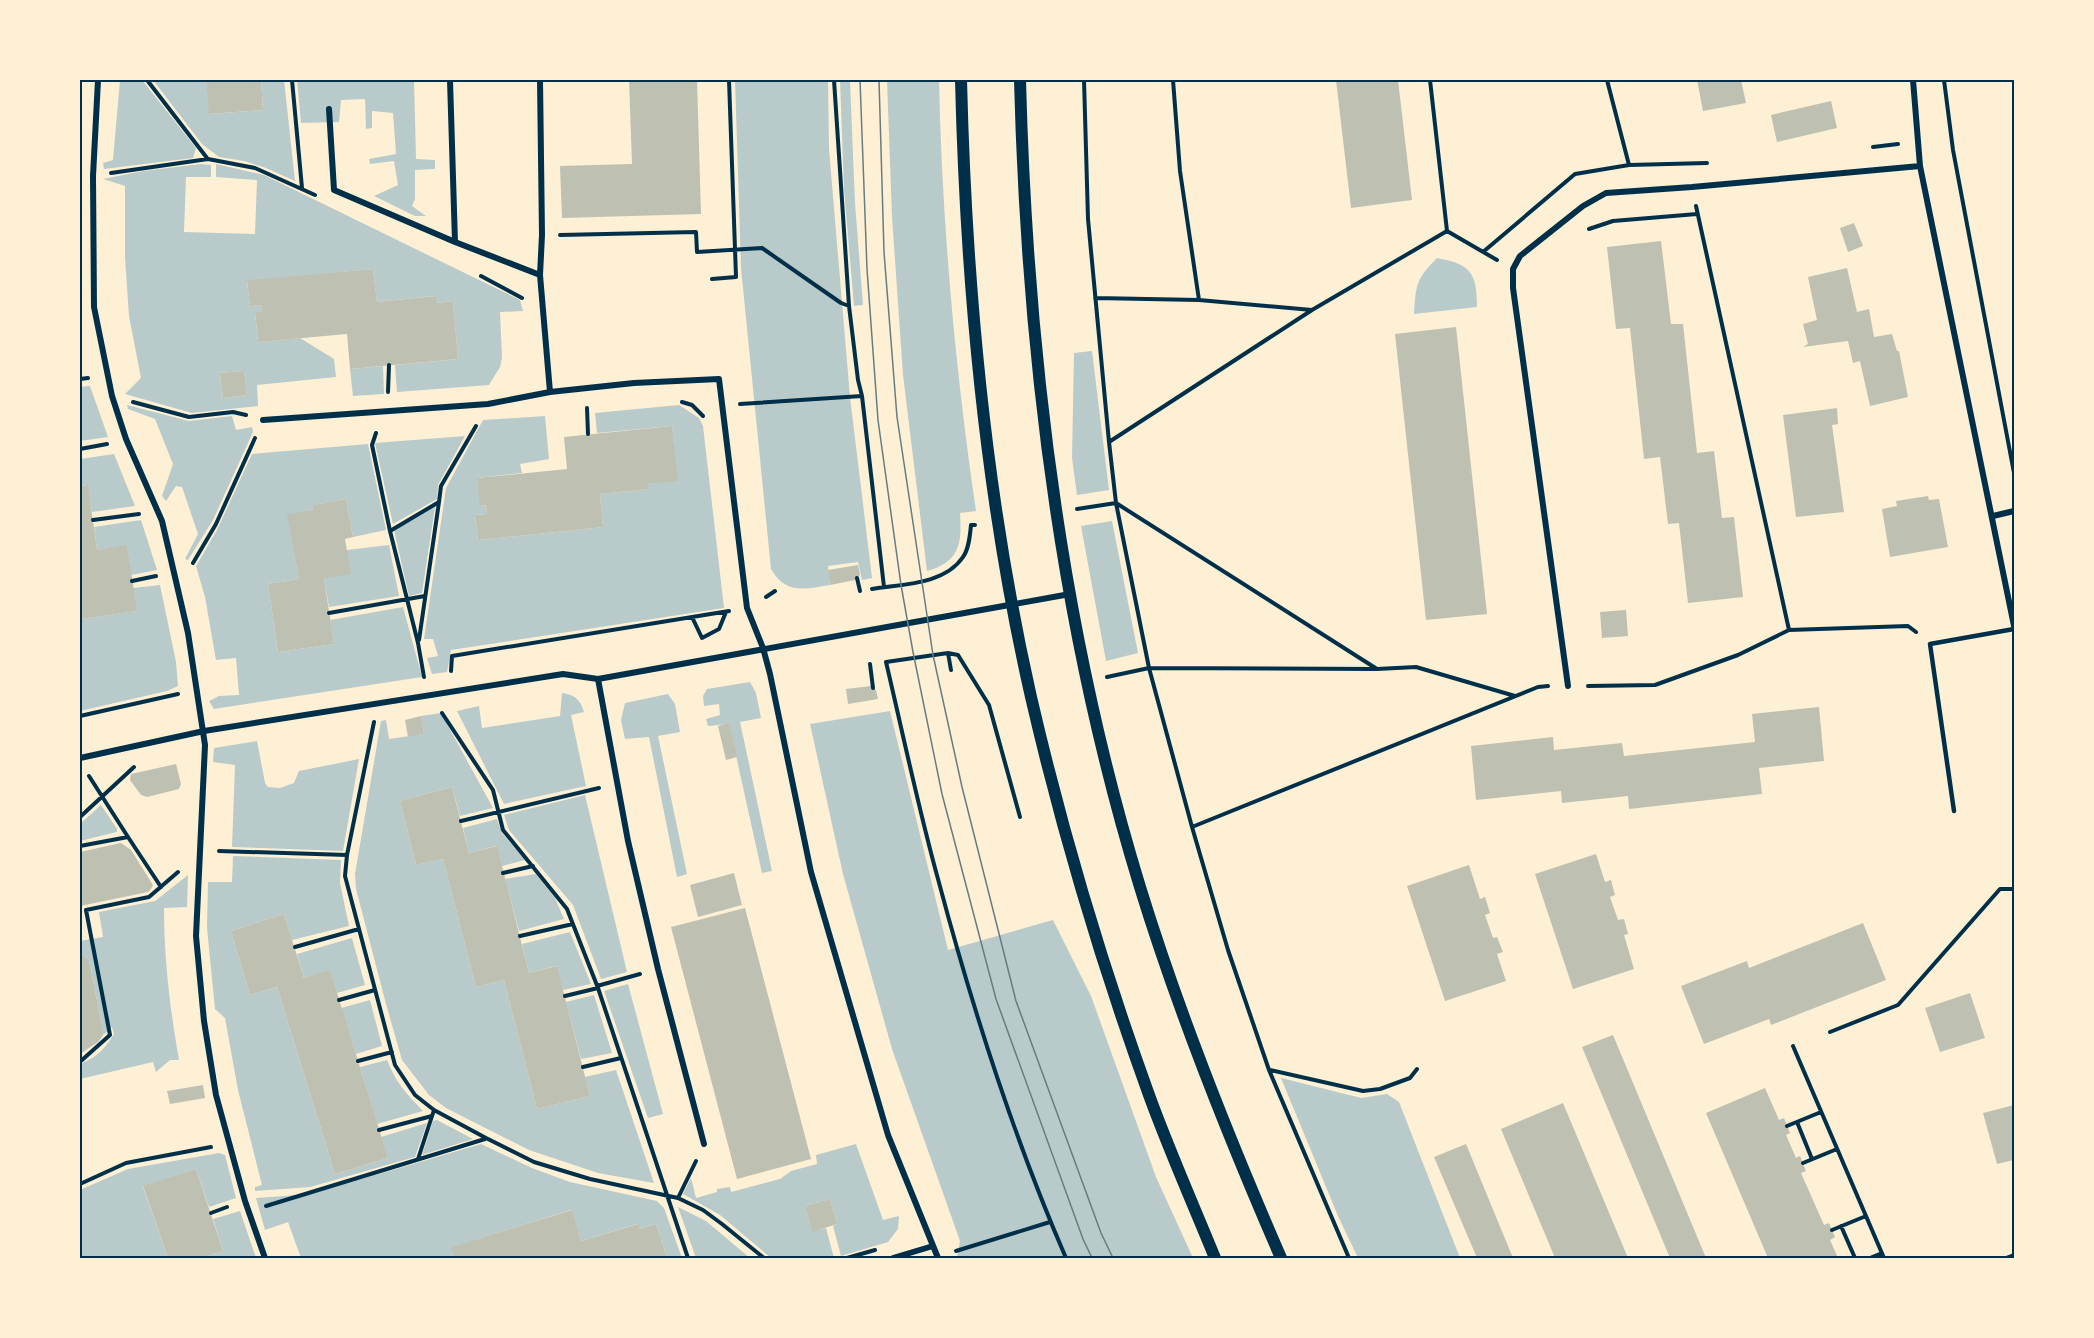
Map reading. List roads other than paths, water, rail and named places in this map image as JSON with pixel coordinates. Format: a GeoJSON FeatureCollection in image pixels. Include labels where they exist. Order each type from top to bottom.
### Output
{"type":"FeatureCollection","features":[{"type":"Feature","properties":{"kind":"main road"},"geometry":{"type":"LineString","coordinates":[[961,80],[972,309],[984,416],[998,522],[1031,695],[1050,775],[1115,996],[1149,1095],[1215,1258]]}},
{"type":"Feature","properties":{"kind":"main road"},"geometry":{"type":"LineString","coordinates":[[1020,80],[1030,288],[1040,379],[1070,594],[1087,682],[1139,883],[1178,1004],[1230,1142],[1281,1258]]}},
{"type":"Feature","properties":{"kind":"street"},"geometry":{"type":"LineString","coordinates":[[98,80],[93,177],[94,307],[112,396],[126,439],[162,521],[188,633],[205,745],[196,936],[206,1032],[216,1095],[248,1211],[265,1258]]}},
{"type":"Feature","properties":{"kind":"street"},"geometry":{"type":"LineString","coordinates":[[450,80],[455,242]]}},
{"type":"Feature","properties":{"kind":"street"},"geometry":{"type":"LineString","coordinates":[[540,80],[542,235],[540,275],[550,392]]}},
{"type":"Feature","properties":{"kind":"street"},"geometry":{"type":"LineString","coordinates":[[1913,80],[1920,166],[2014,627]]}},
{"type":"Feature","properties":{"kind":"street"},"geometry":{"type":"LineString","coordinates":[[329,109],[334,190],[455,242],[540,275]]}},
{"type":"Feature","properties":{"kind":"street"},"geometry":{"type":"LineString","coordinates":[[1568,686],[1515,299],[1513,269],[1520,256],[1582,206],[1606,193],[1692,188],[1920,166]]}},
{"type":"Feature","properties":{"kind":"street"},"geometry":{"type":"LineString","coordinates":[[263,420],[488,404],[550,392],[634,383],[719,379],[747,608],[763,648],[811,872],[888,1135],[938,1258]]}},
{"type":"Feature","properties":{"kind":"street"},"geometry":{"type":"LineString","coordinates":[[1993,516],[2014,511]]}},
{"type":"Feature","properties":{"kind":"street"},"geometry":{"type":"LineString","coordinates":[[80,758],[204,731],[563,674],[598,679],[1070,594]]}},
{"type":"Feature","properties":{"kind":"street"},"geometry":{"type":"LineString","coordinates":[[598,679],[628,841],[658,969],[704,1144]]}},
{"type":"Feature","properties":{"kind":"street"},"geometry":{"type":"LineString","coordinates":[[893,1258],[933,1246]]}},
{"type":"Feature","properties":{"kind":"lane"},"geometry":{"type":"LineString","coordinates":[[1954,811],[1930,644],[2014,627]]}},
{"type":"Feature","properties":{"kind":"tram line"},"geometry":{"type":"LineString","coordinates":[[860,80],[867,269],[878,420],[901,585],[913,652],[942,794],[996,999],[1083,1239],[1092,1258]]}},
{"type":"Feature","properties":{"kind":"tram line"},"geometry":{"type":"LineString","coordinates":[[879,80],[884,252],[897,417],[933,655],[962,787],[1016,1001],[1101,1233],[1113,1258]]}}]}
